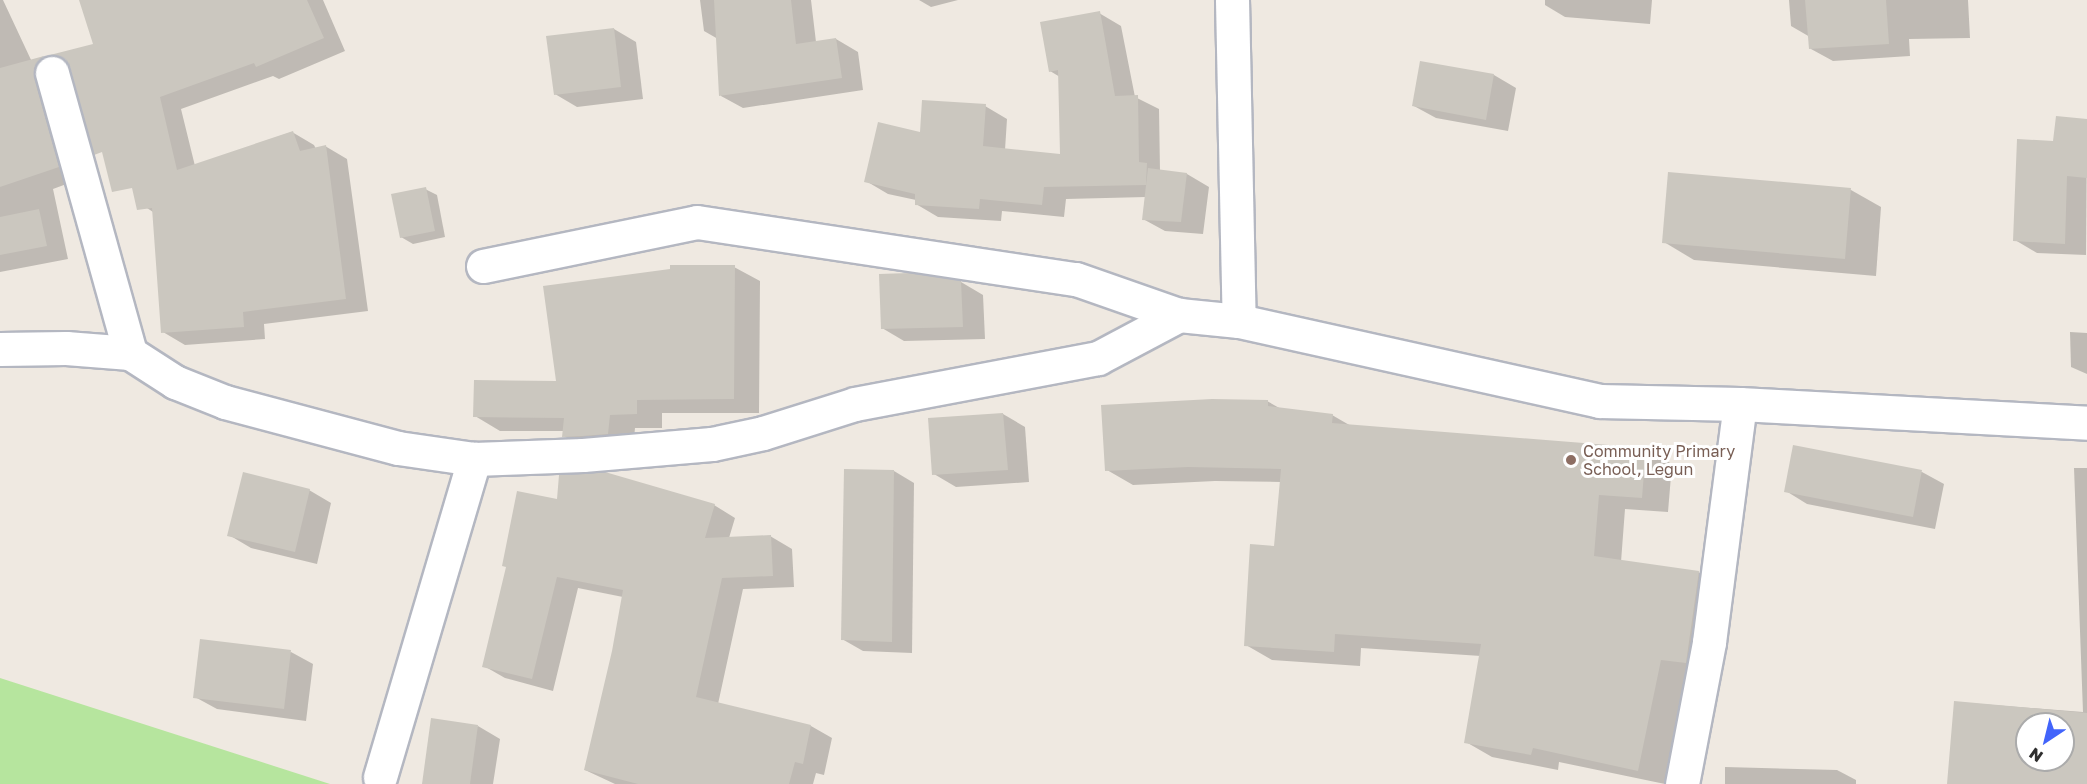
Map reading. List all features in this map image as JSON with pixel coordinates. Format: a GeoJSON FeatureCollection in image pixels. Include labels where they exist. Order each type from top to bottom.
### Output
{"type":"FeatureCollection","features":[{"type":"Feature","properties":{"kind":"street"},"geometry":{"type":"LineString","coordinates":[[1232,0],[1239,321]]}},
{"type":"Feature","properties":{"kind":"street"},"geometry":{"type":"LineString","coordinates":[[52,73],[130,353]]}},
{"type":"Feature","properties":{"kind":"street"},"geometry":{"type":"LineString","coordinates":[[483,267],[697,222],[1076,279],[1179,315],[1239,321],[1599,401],[1740,404],[2087,423]]}},
{"type":"Feature","properties":{"kind":"street"},"geometry":{"type":"LineString","coordinates":[[0,349],[66,348],[130,353],[175,382],[225,402],[398,448],[474,459],[583,455],[712,444],[763,433],[855,404],[1098,358],[1179,315]]}},
{"type":"Feature","properties":{"kind":"street"},"geometry":{"type":"LineString","coordinates":[[1682,784],[1709,642],[1740,404]]}},
{"type":"Feature","properties":{"kind":"street"},"geometry":{"type":"LineString","coordinates":[[380,777],[474,459]]}},
{"type":"Feature","properties":{"kind":"green space"},"geometry":{"type":"Polygon","coordinates":[[[0,678],[330,784],[0,784],[0,678]]]}},
{"type":"Feature","properties":{"kind":"building"},"geometry":{"type":"Polygon","coordinates":[[[79,0],[307,0],[324,38],[256,67],[254,63],[160,97],[177,170],[293,131],[300,151],[326,145],[346,299],[243,312],[244,327],[161,333],[152,208],[137,210],[132,188],[112,192],[102,152],[94,155],[70,67],[65,59],[50,55],[93,44],[79,0]]]}},
{"type":"Feature","properties":{"kind":"building"},"geometry":{"type":"Polygon","coordinates":[[[714,0],[791,0],[796,44],[836,38],[842,78],[719,96],[714,0]]]}},
{"type":"Feature","properties":{"kind":"building"},"geometry":{"type":"Polygon","coordinates":[[[1805,0],[1886,0],[1889,44],[1809,49],[1805,0]]]}},
{"type":"Feature","properties":{"kind":"building"},"geometry":{"type":"Polygon","coordinates":[[[1100,11],[1115,96],[1138,95],[1139,162],[1147,163],[1146,185],[1044,187],[1042,205],[980,199],[979,209],[915,205],[915,194],[864,182],[878,122],[920,132],[922,100],[986,104],[983,146],[1060,154],[1058,70],[1049,72],[1040,22],[1100,11]]]}},
{"type":"Feature","properties":{"kind":"building"},"geometry":{"type":"Polygon","coordinates":[[[614,28],[621,87],[554,95],[546,36],[614,28]]]}},
{"type":"Feature","properties":{"kind":"building"},"geometry":{"type":"Polygon","coordinates":[[[44,56],[34,68],[34,77],[59,167],[0,187],[0,68],[44,56]]]}},
{"type":"Feature","properties":{"kind":"building"},"geometry":{"type":"Polygon","coordinates":[[[1420,61],[1494,74],[1486,120],[1412,106],[1420,61]]]}},
{"type":"Feature","properties":{"kind":"building"},"geometry":{"type":"Polygon","coordinates":[[[2056,116],[2087,119],[2087,178],[2067,176],[2065,244],[2013,241],[2017,139],[2053,141],[2056,116]]]}},
{"type":"Feature","properties":{"kind":"building"},"geometry":{"type":"Polygon","coordinates":[[[1148,168],[1187,173],[1181,222],[1142,220],[1148,168]]]}},
{"type":"Feature","properties":{"kind":"building"},"geometry":{"type":"Polygon","coordinates":[[[1668,172],[1851,188],[1845,259],[1662,243],[1668,172]]]}},
{"type":"Feature","properties":{"kind":"building"},"geometry":{"type":"Polygon","coordinates":[[[426,187],[435,231],[400,238],[391,194],[426,187]]]}},
{"type":"Feature","properties":{"kind":"building"},"geometry":{"type":"Polygon","coordinates":[[[39,209],[47,246],[0,255],[0,217],[39,209]]]}},
{"type":"Feature","properties":{"kind":"building"},"geometry":{"type":"Polygon","coordinates":[[[670,265],[735,265],[734,399],[637,400],[637,414],[610,415],[608,434],[582,436],[562,437],[564,418],[473,417],[474,380],[556,381],[543,286],[670,269],[670,265]]]}},
{"type":"Feature","properties":{"kind":"building"},"geometry":{"type":"Polygon","coordinates":[[[909,273],[961,281],[963,327],[881,329],[879,274],[909,273]]]}},
{"type":"Feature","properties":{"kind":"building"},"geometry":{"type":"Polygon","coordinates":[[[1212,399],[1268,400],[1268,406],[1333,414],[1332,423],[1646,448],[1642,498],[1599,495],[1594,556],[1699,571],[1686,663],[1661,660],[1638,771],[1533,748],[1531,755],[1464,743],[1481,644],[1335,634],[1334,652],[1244,646],[1250,544],[1274,546],[1281,469],[1188,467],[1105,471],[1101,405],[1212,399]]]}},
{"type":"Feature","properties":{"kind":"building"},"geometry":{"type":"Polygon","coordinates":[[[1003,413],[1008,470],[932,475],[928,418],[1003,413]]]}},
{"type":"Feature","properties":{"kind":"building"},"geometry":{"type":"Polygon","coordinates":[[[1793,445],[1922,470],[1913,517],[1784,492],[1793,445]]]}},
{"type":"Feature","properties":{"kind":"building"},"geometry":{"type":"Polygon","coordinates":[[[844,469],[894,470],[892,642],[841,640],[844,469]]]}},
{"type":"Feature","properties":{"kind":"building"},"geometry":{"type":"Polygon","coordinates":[[[243,472],[310,489],[295,552],[227,536],[243,472]]]}},
{"type":"Feature","properties":{"kind":"building"},"geometry":{"type":"Polygon","coordinates":[[[605,472],[715,504],[705,538],[771,535],[773,576],[722,578],[696,697],[811,725],[803,764],[795,762],[789,784],[638,784],[584,770],[612,651],[623,590],[557,577],[532,679],[482,667],[506,567],[502,566],[517,491],[557,499],[559,475],[605,472]]]}},
{"type":"Feature","properties":{"kind":"building"},"geometry":{"type":"Polygon","coordinates":[[[200,639],[291,650],[284,709],[193,698],[200,639]]]}},
{"type":"Feature","properties":{"kind":"building"},"geometry":{"type":"Polygon","coordinates":[[[1954,701],[2087,713],[2087,784],[1947,784],[1954,701]]]}},
{"type":"Feature","properties":{"kind":"building"},"geometry":{"type":"Polygon","coordinates":[[[431,718],[478,725],[470,784],[422,784],[431,718]]]}},
{"type":"Feature","properties":{"kind":"place","name":"Community Primary School, Legun"},"geometry":{"type":"Point","coordinates":[1571,460]}}]}
